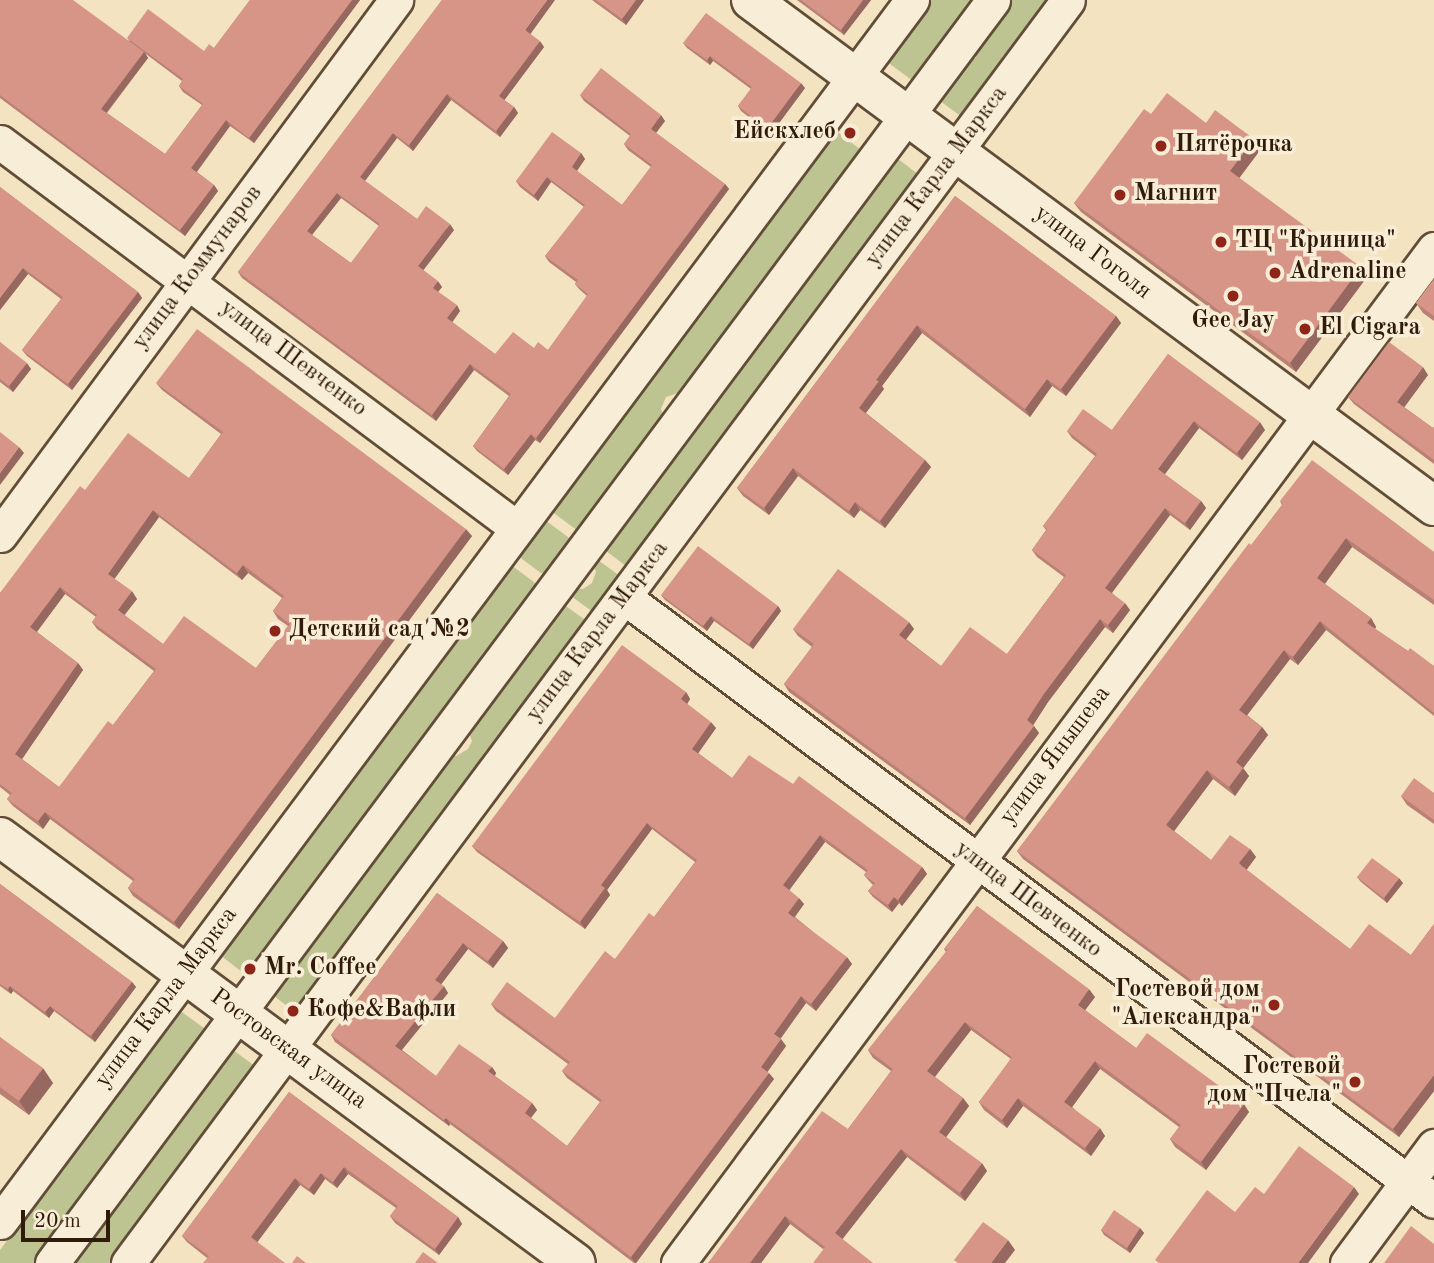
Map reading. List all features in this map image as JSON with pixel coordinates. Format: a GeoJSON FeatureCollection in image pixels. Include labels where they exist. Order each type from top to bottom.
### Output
{"type":"FeatureCollection","features":[{"type":"Feature","properties":{"kind":"street","name":"улица Коммунаров"},"geometry":{"type":"LineString","coordinates":[[0,535],[396,0]]}},
{"type":"Feature","properties":{"kind":"street","name":"улица Гоголя"},"geometry":{"type":"LineString","coordinates":[[751,0],[1434,506]]}},
{"type":"Feature","properties":{"kind":"street","name":"улица Карла Маркса"},"geometry":{"type":"LineString","coordinates":[[0,1222],[912,0]]}},
{"type":"Feature","properties":{"kind":"street"},"geometry":{"type":"LineString","coordinates":[[52,1263],[993,0]]}},
{"type":"Feature","properties":{"kind":"street","name":"улица Карла Маркса"},"geometry":{"type":"LineString","coordinates":[[128,1263],[1068,0]]}},
{"type":"Feature","properties":{"kind":"street","name":"улица Шевченко"},"geometry":{"type":"LineString","coordinates":[[0,142],[517,528]]}},
{"type":"Feature","properties":{"kind":"street","name":"улица Янышева"},"geometry":{"type":"LineString","coordinates":[[678,1263],[1434,249]]}},
{"type":"Feature","properties":{"kind":"street","name":"улица Шевченко"},"geometry":{"type":"LineString","coordinates":[[624,597],[1434,1201]]}},
{"type":"Feature","properties":{"kind":"street","name":"Ростовская улица"},"geometry":{"type":"LineString","coordinates":[[0,837],[576,1263]]}},
{"type":"Feature","properties":{"kind":"street"},"geometry":{"type":"LineString","coordinates":[[1347,1263],[1434,1146]]}},
{"type":"Feature","properties":{"kind":"green space"},"geometry":{"type":"Polygon","coordinates":[[[931,0],[980,0],[917,84],[886,61],[931,0]]]}},
{"type":"Feature","properties":{"kind":"green space"},"geometry":{"type":"Polygon","coordinates":[[[1008,0],[1056,0],[966,120],[936,98],[964,59],[976,58],[976,47],[1008,0]]]}},
{"type":"Feature","properties":{"kind":"green space"},"geometry":{"type":"Polygon","coordinates":[[[835,130],[865,153],[827,196],[821,199],[819,207],[681,392],[666,397],[661,409],[666,421],[582,534],[551,511],[835,130]]]}},
{"type":"Feature","properties":{"kind":"green space"},"geometry":{"type":"Polygon","coordinates":[[[893,155],[923,178],[631,570],[601,547],[645,493],[653,491],[653,480],[786,299],[797,298],[795,286],[883,175],[893,155]]]}},
{"type":"Feature","properties":{"kind":"green space"},"geometry":{"type":"Polygon","coordinates":[[[545,520],[576,543],[555,556],[549,579],[518,556],[545,520]]]}},
{"type":"Feature","properties":{"kind":"green space"},"geometry":{"type":"Polygon","coordinates":[[[594,557],[624,579],[597,615],[567,593],[571,588],[583,589],[592,583],[596,572],[591,561],[594,557]]]}},
{"type":"Feature","properties":{"kind":"green space"},"geometry":{"type":"Polygon","coordinates":[[[511,565],[542,588],[351,839],[342,843],[341,849],[258,970],[249,963],[242,972],[220,955],[511,565]]]}},
{"type":"Feature","properties":{"kind":"green space"},"geometry":{"type":"Polygon","coordinates":[[[560,602],[591,624],[301,1012],[290,1003],[287,1006],[269,992],[333,913],[341,910],[342,901],[447,754],[456,756],[468,749],[472,741],[467,728],[560,602]]]}},
{"type":"Feature","properties":{"kind":"green space"},"geometry":{"type":"Polygon","coordinates":[[[179,1010],[211,1033],[162,1091],[155,1093],[40,1263],[0,1263],[0,1250],[179,1010]]]}},
{"type":"Feature","properties":{"kind":"green space"},"geometry":{"type":"Polygon","coordinates":[[[229,1047],[259,1069],[115,1263],[68,1263],[122,1197],[130,1194],[130,1185],[229,1047]]]}},
{"type":"Feature","properties":{"kind":"building"},"geometry":{"type":"Polygon","coordinates":[[[0,0],[73,0],[144,52],[101,109],[165,154],[203,104],[179,86],[183,79],[127,38],[148,9],[204,51],[209,44],[214,48],[250,0],[352,0],[249,138],[226,120],[191,168],[214,185],[180,230],[0,95],[0,0]]]}},
{"type":"Feature","properties":{"kind":"building"},"geometry":{"type":"Polygon","coordinates":[[[442,0],[547,0],[525,30],[540,41],[499,96],[514,107],[496,131],[447,94],[409,145],[393,133],[360,177],[417,219],[426,206],[450,224],[418,266],[438,281],[433,288],[457,305],[447,318],[495,354],[513,332],[534,348],[538,342],[548,350],[588,294],[575,284],[578,280],[545,256],[585,205],[547,177],[534,195],[516,181],[552,132],[581,153],[572,167],[622,205],[652,165],[624,144],[631,134],[580,95],[601,68],[661,115],[651,129],[725,184],[536,438],[531,434],[504,469],[473,446],[511,394],[470,364],[432,415],[238,272],[442,0]],[[337,193],[307,231],[351,263],[380,224],[337,193]]]}},
{"type":"Feature","properties":{"kind":"building"},"geometry":{"type":"Polygon","coordinates":[[[596,0],[636,0],[622,19],[596,0]]]}},
{"type":"Feature","properties":{"kind":"building"},"geometry":{"type":"Polygon","coordinates":[[[801,0],[863,0],[841,30],[801,0]]]}},
{"type":"Feature","properties":{"kind":"building"},"geometry":{"type":"Polygon","coordinates":[[[706,13],[801,83],[767,129],[738,106],[752,87],[710,56],[707,60],[683,43],[706,13]]]}},
{"type":"Feature","properties":{"kind":"building"},"geometry":{"type":"Polygon","coordinates":[[[1167,93],[1206,123],[1215,110],[1254,139],[1230,171],[1361,267],[1290,363],[1074,203],[1144,109],[1151,114],[1167,93]]]}},
{"type":"Feature","properties":{"kind":"building"},"geometry":{"type":"Polygon","coordinates":[[[0,187],[138,292],[68,384],[22,350],[63,297],[23,268],[0,298],[0,187]]]}},
{"type":"Feature","properties":{"kind":"building"},"geometry":{"type":"Polygon","coordinates":[[[955,196],[1116,316],[1061,389],[1047,379],[1025,409],[917,325],[876,380],[879,381],[859,408],[925,460],[880,521],[855,502],[849,511],[793,468],[764,508],[737,488],[955,196]]]}},
{"type":"Feature","properties":{"kind":"building"},"geometry":{"type":"Polygon","coordinates":[[[1434,279],[1434,316],[1416,303],[1434,279]]]}},
{"type":"Feature","properties":{"kind":"building"},"geometry":{"type":"Polygon","coordinates":[[[197,329],[466,529],[174,922],[128,888],[135,879],[45,812],[38,821],[7,799],[12,793],[0,784],[0,593],[80,486],[85,490],[128,433],[189,478],[223,432],[156,383],[197,329]],[[153,510],[108,574],[132,591],[118,610],[163,644],[184,616],[256,668],[290,624],[273,611],[284,596],[243,565],[237,573],[153,510]],[[60,587],[30,627],[78,663],[15,754],[59,787],[108,721],[113,725],[156,669],[92,622],[97,615],[60,587]]]}},
{"type":"Feature","properties":{"kind":"building"},"geometry":{"type":"Polygon","coordinates":[[[0,342],[27,363],[9,386],[0,379],[0,342]]]}},
{"type":"Feature","properties":{"kind":"building"},"geometry":{"type":"Polygon","coordinates":[[[1389,342],[1423,367],[1397,402],[1434,427],[1434,460],[1348,397],[1389,342]]]}},
{"type":"Feature","properties":{"kind":"building"},"geometry":{"type":"Polygon","coordinates":[[[1168,354],[1260,422],[1237,453],[1194,421],[1158,469],[1201,501],[1185,523],[1165,508],[1105,588],[1125,603],[1108,625],[1100,619],[1043,695],[1027,720],[1034,726],[965,818],[784,684],[814,644],[793,629],[838,569],[909,622],[899,635],[941,666],[970,627],[1007,654],[1066,575],[1032,550],[1047,529],[1043,526],[1097,454],[1067,431],[1083,409],[1112,430],[1168,354]]]}},
{"type":"Feature","properties":{"kind":"building"},"geometry":{"type":"Polygon","coordinates":[[[0,432],[19,447],[0,473],[0,432]]]}},
{"type":"Feature","properties":{"kind":"building"},"geometry":{"type":"Polygon","coordinates":[[[1312,460],[1434,552],[1434,600],[1346,538],[1317,578],[1371,618],[1367,623],[1408,651],[1410,648],[1434,666],[1434,713],[1320,621],[1293,657],[1284,650],[1239,710],[1262,727],[1236,762],[1243,768],[1229,787],[1207,770],[1166,825],[1211,860],[1230,835],[1250,849],[1239,863],[1242,866],[1350,949],[1369,924],[1411,955],[1434,924],[1434,1075],[1393,1129],[1017,851],[1249,543],[1251,545],[1283,504],[1280,501],[1312,460]]]}},
{"type":"Feature","properties":{"kind":"building"},"geometry":{"type":"Polygon","coordinates":[[[698,546],[778,606],[749,644],[711,616],[703,626],[661,595],[698,546]]]}},
{"type":"Feature","properties":{"kind":"building"},"geometry":{"type":"Polygon","coordinates":[[[622,645],[686,692],[681,699],[711,722],[692,749],[732,778],[749,755],[793,784],[799,776],[922,867],[898,900],[894,897],[888,905],[868,891],[875,883],[864,875],[868,870],[820,835],[783,885],[799,898],[788,913],[847,957],[811,1004],[801,996],[774,1034],[781,1039],[761,1067],[769,1073],[631,1257],[497,1155],[446,1118],[444,1120],[331,1035],[437,893],[503,941],[488,961],[463,943],[435,980],[444,986],[395,1046],[436,1076],[459,1044],[492,1067],[488,1071],[532,1103],[525,1113],[567,1146],[602,1100],[562,1071],[570,1062],[491,1004],[507,982],[555,1018],[605,951],[615,959],[649,913],[654,917],[697,860],[647,823],[601,885],[605,888],[580,922],[472,846],[622,645]]]}},
{"type":"Feature","properties":{"kind":"building"},"geometry":{"type":"Polygon","coordinates":[[[1414,778],[1434,793],[1434,820],[1401,796],[1414,778]]]}},
{"type":"Feature","properties":{"kind":"building"},"geometry":{"type":"Polygon","coordinates":[[[1372,858],[1399,878],[1384,898],[1357,877],[1372,858]]]}},
{"type":"Feature","properties":{"kind":"building"},"geometry":{"type":"Polygon","coordinates":[[[0,884],[132,982],[91,1036],[50,1006],[45,1012],[10,986],[8,989],[0,984],[0,884]]]}},
{"type":"Feature","properties":{"kind":"building"},"geometry":{"type":"Polygon","coordinates":[[[977,906],[1089,989],[1078,1005],[1136,1048],[1147,1033],[1244,1104],[1201,1162],[1170,1139],[1181,1125],[1095,1061],[1064,1102],[1100,1128],[1085,1148],[1018,1098],[1002,1120],[979,1102],[1012,1057],[965,1022],[927,1071],[963,1098],[939,1132],[982,1163],[960,1193],[901,1149],[835,1233],[873,1263],[813,1263],[825,1247],[785,1216],[750,1263],[708,1263],[822,1111],[848,1129],[893,1069],[868,1050],[948,949],[944,949],[977,906]]]}},
{"type":"Feature","properties":{"kind":"building"},"geometry":{"type":"Polygon","coordinates":[[[0,1037],[43,1068],[19,1101],[0,1087],[0,1037]]]}},
{"type":"Feature","properties":{"kind":"building"},"geometry":{"type":"Polygon","coordinates":[[[289,1092],[458,1217],[435,1249],[390,1216],[398,1206],[344,1167],[333,1182],[321,1173],[309,1189],[295,1178],[251,1237],[285,1263],[203,1263],[209,1256],[182,1236],[289,1092]]]}},
{"type":"Feature","properties":{"kind":"building"},"geometry":{"type":"Polygon","coordinates":[[[1299,1146],[1354,1187],[1298,1263],[1159,1263],[1155,1260],[1207,1190],[1235,1212],[1255,1187],[1264,1194],[1299,1146]]]}},
{"type":"Feature","properties":{"kind":"building"},"geometry":{"type":"Polygon","coordinates":[[[1114,1210],[1140,1228],[1127,1248],[1101,1230],[1114,1210]]]}},
{"type":"Feature","properties":{"kind":"building"},"geometry":{"type":"Polygon","coordinates":[[[983,1222],[1008,1240],[991,1263],[958,1263],[954,1260],[983,1222]]]}},
{"type":"Feature","properties":{"kind":"building"},"geometry":{"type":"Polygon","coordinates":[[[1411,1226],[1434,1244],[1434,1263],[1384,1263],[1411,1226]]]}},
{"type":"Feature","properties":{"kind":"building"},"geometry":{"type":"Polygon","coordinates":[[[423,1252],[438,1263],[415,1263],[423,1252]]]}},
{"type":"Feature","properties":{"kind":"building"},"geometry":{"type":"Polygon","coordinates":[[[297,1256],[306,1263],[292,1263],[297,1256]]]}},
{"type":"Feature","properties":{"kind":"place","name":"Ейскхлеб"},"geometry":{"type":"Point","coordinates":[850,133]}},
{"type":"Feature","properties":{"kind":"place","name":"Пятёрочка"},"geometry":{"type":"Point","coordinates":[1161,146]}},
{"type":"Feature","properties":{"kind":"place","name":"Магнит"},"geometry":{"type":"Point","coordinates":[1120,195]}},
{"type":"Feature","properties":{"kind":"place","name":"ТЦ \"Криница\""},"geometry":{"type":"Point","coordinates":[1221,242]}},
{"type":"Feature","properties":{"kind":"place","name":"Аdrenaline"},"geometry":{"type":"Point","coordinates":[1275,273]}},
{"type":"Feature","properties":{"kind":"place","name":"Gee Jay"},"geometry":{"type":"Point","coordinates":[1233,296]}},
{"type":"Feature","properties":{"kind":"place","name":"El Cigara"},"geometry":{"type":"Point","coordinates":[1305,329]}},
{"type":"Feature","properties":{"kind":"place","name":"Детский сад №2"},"geometry":{"type":"Point","coordinates":[275,631]}},
{"type":"Feature","properties":{"kind":"place","name":"Mr. Coffee"},"geometry":{"type":"Point","coordinates":[250,969]}},
{"type":"Feature","properties":{"kind":"place","name":"Гостевой дом \"Александра\""},"geometry":{"type":"Point","coordinates":[1274,1005]}},
{"type":"Feature","properties":{"kind":"place","name":"Кофе&Вафли"},"geometry":{"type":"Point","coordinates":[293,1011]}},
{"type":"Feature","properties":{"kind":"place","name":"Гостевой дом \"Пчела\""},"geometry":{"type":"Point","coordinates":[1355,1082]}}]}
